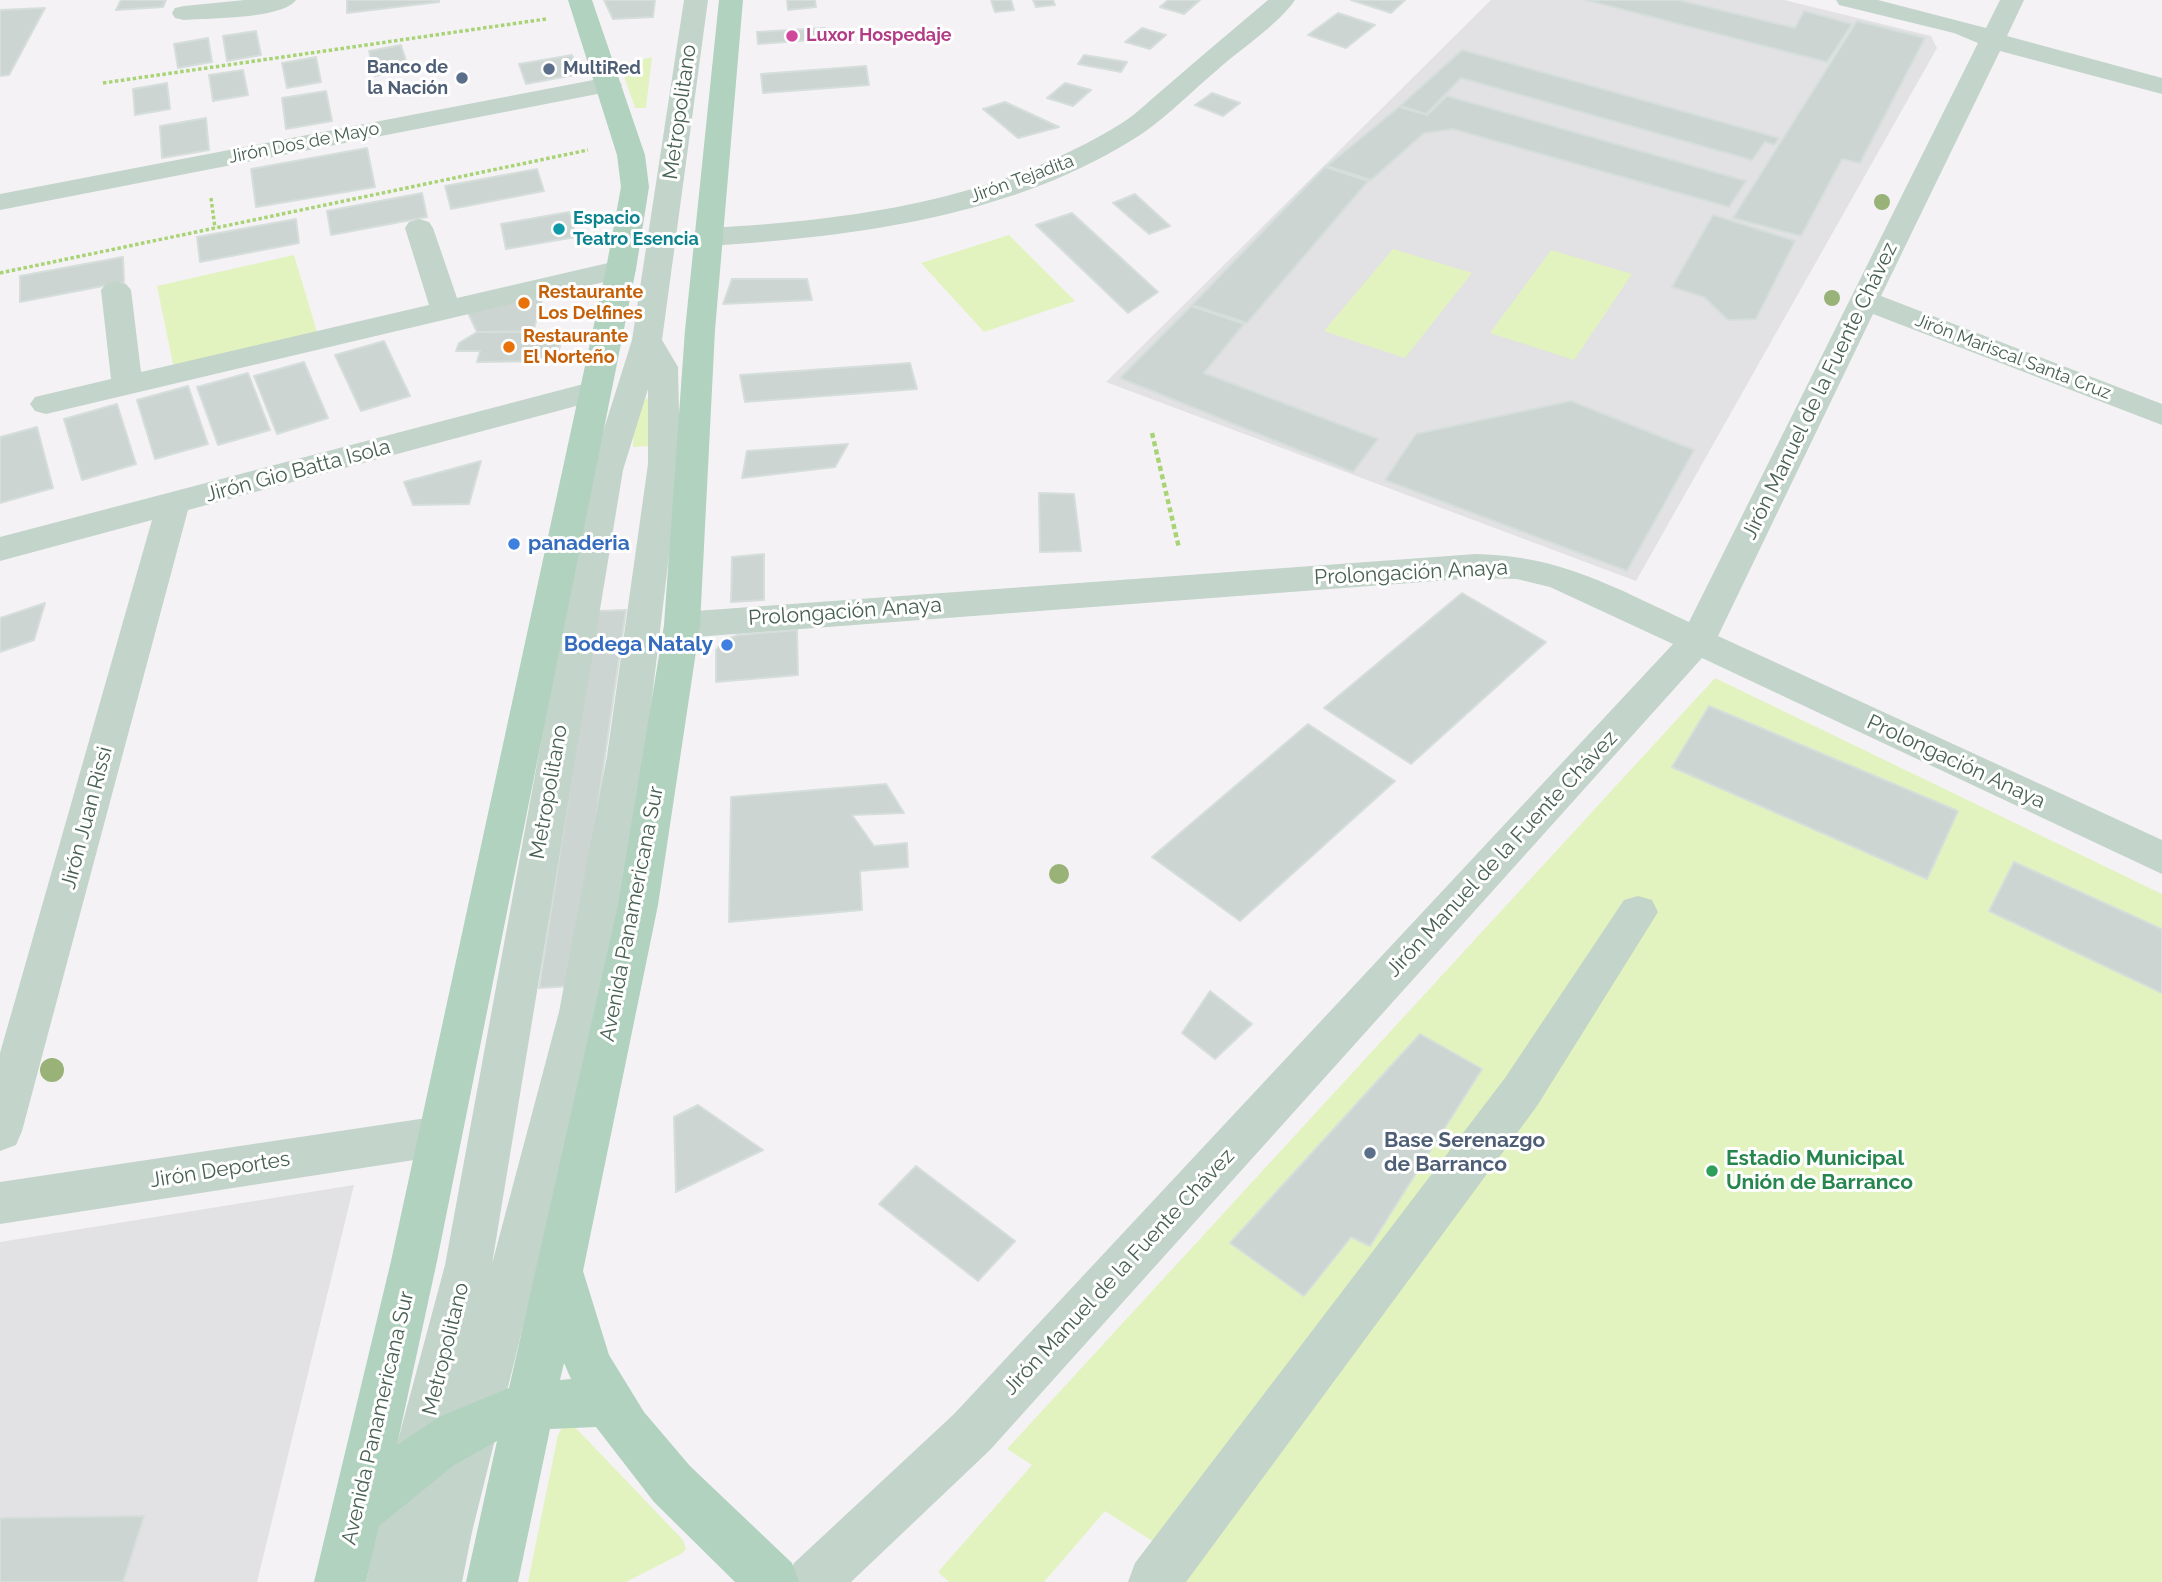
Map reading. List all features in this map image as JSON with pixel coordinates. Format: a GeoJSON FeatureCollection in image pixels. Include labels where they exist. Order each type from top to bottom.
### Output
{"type":"FeatureCollection","features":[{"type":"Feature","properties":{"kind":"main road","name":"Avenida Panamericana Sur"},"geometry":{"type":"LineString","coordinates":[[492,1582],[638,905],[682,625],[694,463],[700,330],[731,0]]}},
{"type":"Feature","properties":{"kind":"main road","name":"Avenida Panamericana Sur"},"geometry":{"type":"LineString","coordinates":[[340,1582],[440,1136],[621,269],[635,187],[627,142],[582,6]]}},
{"type":"Feature","properties":{"kind":"main road"},"geometry":{"type":"LineString","coordinates":[[560,1271],[580,1339],[608,1402],[681,1493],[773,1582]]}},
{"type":"Feature","properties":{"kind":"main road"},"geometry":{"type":"LineString","coordinates":[[356,1511],[418,1458],[474,1423],[529,1408],[608,1402]]}},
{"type":"Feature","properties":{"kind":"street"},"geometry":{"type":"LineString","coordinates":[[184,13],[271,5],[284,0]]}},
{"type":"Feature","properties":{"kind":"street","name":"Metropolitano"},"geometry":{"type":"LineString","coordinates":[[392,1582],[418,1458],[468,1265],[607,470],[647,340],[695,0]]}},
{"type":"Feature","properties":{"kind":"street","name":"Jirón Tejadita"},"geometry":{"type":"LineString","coordinates":[[709,237],[782,233],[894,217],[997,192],[1071,163],[1134,127],[1283,0]]}},
{"type":"Feature","properties":{"kind":"street"},"geometry":{"type":"LineString","coordinates":[[1848,0],[1963,28],[2020,50],[2162,86]]}},
{"type":"Feature","properties":{"kind":"street","name":"Jirón Manuel de la Fuente Chávez"},"geometry":{"type":"LineString","coordinates":[[813,1582],[972,1432],[1697,641],[2012,0]]}},
{"type":"Feature","properties":{"kind":"street","name":"Jirón Dos de Mayo"},"geometry":{"type":"LineString","coordinates":[[0,202],[609,85]]}},
{"type":"Feature","properties":{"kind":"street"},"geometry":{"type":"LineString","coordinates":[[419,228],[446,310]]}},
{"type":"Feature","properties":{"kind":"street"},"geometry":{"type":"LineString","coordinates":[[46,404],[621,269]]}},
{"type":"Feature","properties":{"kind":"street"},"geometry":{"type":"LineString","coordinates":[[116,290],[127,385]]}},
{"type":"Feature","properties":{"kind":"street","name":"Jirón Mariscal Santa Cruz"},"geometry":{"type":"LineString","coordinates":[[1864,300],[2162,415]]}},
{"type":"Feature","properties":{"kind":"street"},"geometry":{"type":"LineString","coordinates":[[436,1582],[474,1423],[580,1012],[626,756],[664,464],[663,366],[647,340]]}},
{"type":"Feature","properties":{"kind":"street","name":"Jirón Gio Batta Isola"},"geometry":{"type":"LineString","coordinates":[[0,549],[595,391]]}},
{"type":"Feature","properties":{"kind":"street","name":"Jirón Juan Rissi"},"geometry":{"type":"LineString","coordinates":[[0,1131],[173,504]]}},
{"type":"Feature","properties":{"kind":"street","name":"Prolongación Anaya"},"geometry":{"type":"LineString","coordinates":[[682,625],[1476,566],[1517,567],[1560,576],[2162,858]]}},
{"type":"Feature","properties":{"kind":"street"},"geometry":{"type":"LineString","coordinates":[[1154,1582],[1521,1092],[1638,912]]}},
{"type":"Feature","properties":{"kind":"street","name":"Jirón Deportes"},"geometry":{"type":"LineString","coordinates":[[0,1203],[440,1136]]}},
{"type":"Feature","properties":{"kind":"path"},"geometry":{"type":"LineString","coordinates":[[103,83],[582,6]]}},
{"type":"Feature","properties":{"kind":"path"},"geometry":{"type":"LineString","coordinates":[[0,273],[627,142]]}},
{"type":"Feature","properties":{"kind":"path"},"geometry":{"type":"LineString","coordinates":[[1152,433],[1188,587]]}},
{"type":"Feature","properties":{"kind":"shaded area"},"geometry":{"type":"Polygon","coordinates":[[[1491,0],[1784,0],[1931,36],[1937,48],[1636,581],[1106,382],[1491,0]]]}},
{"type":"Feature","properties":{"kind":"shaded area"},"geometry":{"type":"Polygon","coordinates":[[[354,1185],[257,1582],[0,1582],[0,1242],[354,1185]]]}},
{"type":"Feature","properties":{"kind":"green space"},"geometry":{"type":"Polygon","coordinates":[[[652,57],[646,108],[635,108],[620,64],[652,57]]]}},
{"type":"Feature","properties":{"kind":"green space"},"geometry":{"type":"Polygon","coordinates":[[[1009,235],[1075,301],[984,332],[921,263],[1009,235]]]}},
{"type":"Feature","properties":{"kind":"green space"},"geometry":{"type":"Polygon","coordinates":[[[1393,249],[1472,273],[1405,358],[1324,331],[1393,249]]]}},
{"type":"Feature","properties":{"kind":"green space"},"geometry":{"type":"Polygon","coordinates":[[[1551,250],[1632,274],[1574,360],[1490,333],[1551,250]]]}},
{"type":"Feature","properties":{"kind":"green space"},"geometry":{"type":"Polygon","coordinates":[[[294,255],[318,335],[174,369],[157,286],[294,255]]]}},
{"type":"Feature","properties":{"kind":"green space"},"geometry":{"type":"Polygon","coordinates":[[[653,398],[652,446],[633,447],[634,400],[653,398]]]}},
{"type":"Feature","properties":{"kind":"green space","name":"Estadio Municipal Unión de Barranco"},"geometry":{"type":"Polygon","coordinates":[[[1715,678],[2162,894],[2162,1582],[1150,1582],[1168,1551],[1105,1511],[1044,1582],[949,1582],[938,1572],[1032,1465],[1007,1449],[1715,678]]]}},
{"type":"Feature","properties":{"kind":"green space"},"geometry":{"type":"Polygon","coordinates":[[[574,1426],[683,1540],[686,1549],[681,1554],[626,1582],[528,1582],[558,1435],[562,1428],[574,1426]]]}},
{"type":"Feature","properties":{"kind":"building"},"geometry":{"type":"Polygon","coordinates":[[[121,0],[166,0],[163,7],[116,10],[121,0]]]}},
{"type":"Feature","properties":{"kind":"building"},"geometry":{"type":"Polygon","coordinates":[[[347,0],[439,0],[439,2],[347,13],[347,0]]]}},
{"type":"Feature","properties":{"kind":"building"},"geometry":{"type":"Polygon","coordinates":[[[604,0],[655,0],[653,17],[613,19],[604,0]]]}},
{"type":"Feature","properties":{"kind":"building"},"geometry":{"type":"Polygon","coordinates":[[[787,0],[815,0],[816,7],[788,10],[787,0]]]}},
{"type":"Feature","properties":{"kind":"building"},"geometry":{"type":"Polygon","coordinates":[[[991,0],[1011,0],[1014,10],[995,12],[991,0]]]}},
{"type":"Feature","properties":{"kind":"building"},"geometry":{"type":"Polygon","coordinates":[[[1033,0],[1053,0],[1055,5],[1036,7],[1033,0]]]}},
{"type":"Feature","properties":{"kind":"building"},"geometry":{"type":"Polygon","coordinates":[[[1168,0],[1200,0],[1184,14],[1160,7],[1168,0]]]}},
{"type":"Feature","properties":{"kind":"building"},"geometry":{"type":"Polygon","coordinates":[[[1351,0],[1405,0],[1391,13],[1351,0]]]}},
{"type":"Feature","properties":{"kind":"building"},"geometry":{"type":"Polygon","coordinates":[[[1586,0],[1678,0],[1795,28],[1804,11],[1852,24],[1827,62],[1586,0]]]}},
{"type":"Feature","properties":{"kind":"building"},"geometry":{"type":"Polygon","coordinates":[[[45,8],[9,75],[0,76],[0,10],[45,8]]]}},
{"type":"Feature","properties":{"kind":"building"},"geometry":{"type":"Polygon","coordinates":[[[1338,13],[1375,25],[1346,48],[1308,35],[1338,13]]]}},
{"type":"Feature","properties":{"kind":"building"},"geometry":{"type":"Polygon","coordinates":[[[1857,21],[1925,38],[1860,163],[1842,159],[1801,236],[1733,218],[1857,21]]]}},
{"type":"Feature","properties":{"kind":"building","name":"Luxor Hospedaje"},"geometry":{"type":"Polygon","coordinates":[[[825,28],[826,39],[758,44],[757,32],[825,28]]]}},
{"type":"Feature","properties":{"kind":"building"},"geometry":{"type":"Polygon","coordinates":[[[1142,28],[1166,35],[1150,49],[1125,42],[1142,28]]]}},
{"type":"Feature","properties":{"kind":"building"},"geometry":{"type":"Polygon","coordinates":[[[256,31],[261,55],[227,61],[223,36],[256,31]]]}},
{"type":"Feature","properties":{"kind":"building"},"geometry":{"type":"Polygon","coordinates":[[[208,38],[212,62],[178,68],[174,44],[208,38]]]}},
{"type":"Feature","properties":{"kind":"building"},"geometry":{"type":"Polygon","coordinates":[[[401,45],[409,70],[375,76],[369,51],[401,45]]]}},
{"type":"Feature","properties":{"kind":"building"},"geometry":{"type":"Polygon","coordinates":[[[1462,50],[1779,138],[1774,145],[1765,142],[1752,160],[1461,78],[1426,114],[1400,106],[1462,50]]]}},
{"type":"Feature","properties":{"kind":"building","name":"MultiRed"},"geometry":{"type":"Polygon","coordinates":[[[572,55],[579,74],[526,84],[519,64],[572,55]]]}},
{"type":"Feature","properties":{"kind":"building"},"geometry":{"type":"Polygon","coordinates":[[[1084,55],[1127,62],[1121,72],[1078,64],[1084,55]]]}},
{"type":"Feature","properties":{"kind":"building"},"geometry":{"type":"Polygon","coordinates":[[[316,57],[321,82],[287,88],[282,63],[316,57]]]}},
{"type":"Feature","properties":{"kind":"building"},"geometry":{"type":"Polygon","coordinates":[[[866,66],[869,85],[763,93],[761,74],[866,66]]]}},
{"type":"Feature","properties":{"kind":"building"},"geometry":{"type":"Polygon","coordinates":[[[243,70],[248,95],[213,101],[209,75],[243,70]]]}},
{"type":"Feature","properties":{"kind":"building"},"geometry":{"type":"Polygon","coordinates":[[[167,83],[170,109],[135,115],[133,89],[167,83]]]}},
{"type":"Feature","properties":{"kind":"building"},"geometry":{"type":"Polygon","coordinates":[[[1065,83],[1091,90],[1073,106],[1047,98],[1065,83]]]}},
{"type":"Feature","properties":{"kind":"building"},"geometry":{"type":"Polygon","coordinates":[[[326,91],[332,121],[286,129],[282,98],[326,91]]]}},
{"type":"Feature","properties":{"kind":"building"},"geometry":{"type":"Polygon","coordinates":[[[1212,93],[1240,103],[1223,116],[1195,105],[1212,93]]]}},
{"type":"Feature","properties":{"kind":"building"},"geometry":{"type":"Polygon","coordinates":[[[1447,96],[1746,181],[1729,207],[1453,129],[1424,133],[1371,180],[1327,166],[1399,107],[1427,115],[1447,96]]]}},
{"type":"Feature","properties":{"kind":"building"},"geometry":{"type":"Polygon","coordinates":[[[1005,102],[1059,127],[1018,138],[983,109],[1005,102]]]}},
{"type":"Feature","properties":{"kind":"building"},"geometry":{"type":"Polygon","coordinates":[[[206,118],[209,150],[162,158],[160,126],[206,118]]]}},
{"type":"Feature","properties":{"kind":"building"},"geometry":{"type":"Polygon","coordinates":[[[367,148],[375,187],[256,207],[251,169],[367,148]]]}},
{"type":"Feature","properties":{"kind":"building"},"geometry":{"type":"Polygon","coordinates":[[[1325,167],[1368,181],[1247,323],[1192,305],[1325,167]]]}},
{"type":"Feature","properties":{"kind":"building"},"geometry":{"type":"Polygon","coordinates":[[[537,169],[544,191],[451,209],[445,186],[537,169]]]}},
{"type":"Feature","properties":{"kind":"building"},"geometry":{"type":"Polygon","coordinates":[[[422,193],[427,217],[331,235],[327,211],[422,193]]]}},
{"type":"Feature","properties":{"kind":"building"},"geometry":{"type":"Polygon","coordinates":[[[1135,194],[1170,226],[1149,234],[1113,203],[1135,194]]]}},
{"type":"Feature","properties":{"kind":"building"},"geometry":{"type":"Polygon","coordinates":[[[569,212],[576,237],[506,249],[501,224],[569,212]]]}},
{"type":"Feature","properties":{"kind":"building"},"geometry":{"type":"Polygon","coordinates":[[[1072,213],[1158,292],[1128,313],[1036,225],[1072,213]]]}},
{"type":"Feature","properties":{"kind":"building"},"geometry":{"type":"Polygon","coordinates":[[[1713,215],[1795,241],[1756,319],[1728,320],[1704,297],[1672,287],[1713,215]]]}},
{"type":"Feature","properties":{"kind":"building"},"geometry":{"type":"Polygon","coordinates":[[[296,219],[299,243],[200,262],[197,237],[296,219]]]}},
{"type":"Feature","properties":{"kind":"building"},"geometry":{"type":"Polygon","coordinates":[[[123,257],[124,282],[20,302],[20,276],[123,257]]]}},
{"type":"Feature","properties":{"kind":"building"},"geometry":{"type":"Polygon","coordinates":[[[732,279],[807,279],[812,300],[723,304],[732,279]]]}},
{"type":"Feature","properties":{"kind":"building","name":"Restaurante Los Delfines"},"geometry":{"type":"Polygon","coordinates":[[[544,293],[533,332],[477,332],[468,313],[544,293]]]}},
{"type":"Feature","properties":{"kind":"building"},"geometry":{"type":"Polygon","coordinates":[[[1191,306],[1244,324],[1204,373],[1378,439],[1353,472],[1120,378],[1191,306]]]}},
{"type":"Feature","properties":{"kind":"building","name":"Restaurante El Norteño"},"geometry":{"type":"Polygon","coordinates":[[[564,331],[556,361],[477,362],[480,351],[456,351],[459,343],[477,332],[564,331]]]}},
{"type":"Feature","properties":{"kind":"building"},"geometry":{"type":"Polygon","coordinates":[[[384,341],[410,396],[361,411],[335,355],[384,341]]]}},
{"type":"Feature","properties":{"kind":"building"},"geometry":{"type":"Polygon","coordinates":[[[304,362],[328,418],[277,434],[254,376],[304,362]]]}},
{"type":"Feature","properties":{"kind":"building"},"geometry":{"type":"Polygon","coordinates":[[[910,363],[917,389],[745,402],[740,375],[910,363]]]}},
{"type":"Feature","properties":{"kind":"building"},"geometry":{"type":"Polygon","coordinates":[[[248,373],[270,430],[218,445],[197,387],[248,373]]]}},
{"type":"Feature","properties":{"kind":"building"},"geometry":{"type":"Polygon","coordinates":[[[188,386],[208,444],[155,459],[137,400],[188,386]]]}},
{"type":"Feature","properties":{"kind":"building"},"geometry":{"type":"Polygon","coordinates":[[[1571,401],[1694,450],[1627,571],[1385,480],[1416,434],[1571,401]]]}},
{"type":"Feature","properties":{"kind":"building"},"geometry":{"type":"Polygon","coordinates":[[[117,404],[136,464],[82,480],[64,419],[117,404]]]}},
{"type":"Feature","properties":{"kind":"building"},"geometry":{"type":"Polygon","coordinates":[[[37,427],[53,488],[0,503],[0,437],[37,427]]]}},
{"type":"Feature","properties":{"kind":"building"},"geometry":{"type":"Polygon","coordinates":[[[848,444],[835,467],[742,478],[747,451],[848,444]]]}},
{"type":"Feature","properties":{"kind":"building"},"geometry":{"type":"Polygon","coordinates":[[[481,461],[469,504],[413,505],[404,482],[481,461]]]}},
{"type":"Feature","properties":{"kind":"building"},"geometry":{"type":"Polygon","coordinates":[[[1039,493],[1074,494],[1081,551],[1040,552],[1039,493]]]}},
{"type":"Feature","properties":{"kind":"building"},"geometry":{"type":"Polygon","coordinates":[[[764,554],[764,600],[731,602],[732,557],[764,554]]]}},
{"type":"Feature","properties":{"kind":"building"},"geometry":{"type":"Polygon","coordinates":[[[1462,593],[1546,642],[1411,764],[1324,708],[1462,593]]]}},
{"type":"Feature","properties":{"kind":"building"},"geometry":{"type":"Polygon","coordinates":[[[45,603],[34,640],[0,652],[0,618],[45,603]]]}},
{"type":"Feature","properties":{"kind":"building"},"geometry":{"type":"Polygon","coordinates":[[[626,610],[572,986],[539,988],[597,611],[626,610]]]}},
{"type":"Feature","properties":{"kind":"building"},"geometry":{"type":"Polygon","coordinates":[[[797,630],[798,675],[716,682],[716,650],[724,640],[738,635],[797,630]]]}},
{"type":"Feature","properties":{"kind":"building"},"geometry":{"type":"Polygon","coordinates":[[[1709,706],[1958,811],[1927,879],[1672,767],[1709,706]]]}},
{"type":"Feature","properties":{"kind":"building"},"geometry":{"type":"Polygon","coordinates":[[[1308,724],[1395,781],[1240,921],[1152,857],[1308,724]]]}},
{"type":"Feature","properties":{"kind":"building"},"geometry":{"type":"Polygon","coordinates":[[[886,784],[904,813],[852,815],[874,846],[907,843],[908,867],[860,871],[862,910],[729,922],[731,797],[886,784]]]}},
{"type":"Feature","properties":{"kind":"building"},"geometry":{"type":"Polygon","coordinates":[[[2014,862],[2162,929],[2162,993],[1989,911],[2014,862]]]}},
{"type":"Feature","properties":{"kind":"building"},"geometry":{"type":"Polygon","coordinates":[[[1210,991],[1252,1024],[1215,1059],[1182,1033],[1210,991]]]}},
{"type":"Feature","properties":{"kind":"building","name":"Base Serenazgo de Barranco"},"geometry":{"type":"Polygon","coordinates":[[[1420,1034],[1482,1069],[1370,1246],[1351,1237],[1304,1296],[1230,1243],[1420,1034]]]}},
{"type":"Feature","properties":{"kind":"building"},"geometry":{"type":"Polygon","coordinates":[[[698,1105],[763,1150],[676,1192],[674,1117],[698,1105]]]}},
{"type":"Feature","properties":{"kind":"building"},"geometry":{"type":"Polygon","coordinates":[[[916,1166],[1015,1241],[978,1281],[879,1204],[916,1166]]]}},
{"type":"Feature","properties":{"kind":"building"},"geometry":{"type":"Polygon","coordinates":[[[144,1516],[123,1582],[0,1582],[0,1518],[144,1516]]]}},
{"type":"Feature","properties":{"kind":"place","name":"Luxor Hospedaje"},"geometry":{"type":"Point","coordinates":[792,36]}},
{"type":"Feature","properties":{"kind":"place","name":"MultiRed"},"geometry":{"type":"Point","coordinates":[549,69]}},
{"type":"Feature","properties":{"kind":"place","name":"Banco de la Nación"},"geometry":{"type":"Point","coordinates":[462,78]}},
{"type":"Feature","properties":{"kind":"place","name":"Espacio Teatro Esencia"},"geometry":{"type":"Point","coordinates":[559,229]}},
{"type":"Feature","properties":{"kind":"place","name":"Restaurante Los Delfines"},"geometry":{"type":"Point","coordinates":[524,303]}},
{"type":"Feature","properties":{"kind":"place","name":"Restaurante El Norteño"},"geometry":{"type":"Point","coordinates":[509,347]}},
{"type":"Feature","properties":{"kind":"place","name":"panaderia"},"geometry":{"type":"Point","coordinates":[514,544]}},
{"type":"Feature","properties":{"kind":"place","name":"Bodega Nataly"},"geometry":{"type":"Point","coordinates":[727,645]}},
{"type":"Feature","properties":{"kind":"place","name":"Base Serenazgo de Barranco"},"geometry":{"type":"Point","coordinates":[1370,1153]}},
{"type":"Feature","properties":{"kind":"place","name":"Estadio Municipal Unión de Barranco"},"geometry":{"type":"Point","coordinates":[1712,1171]}}]}
